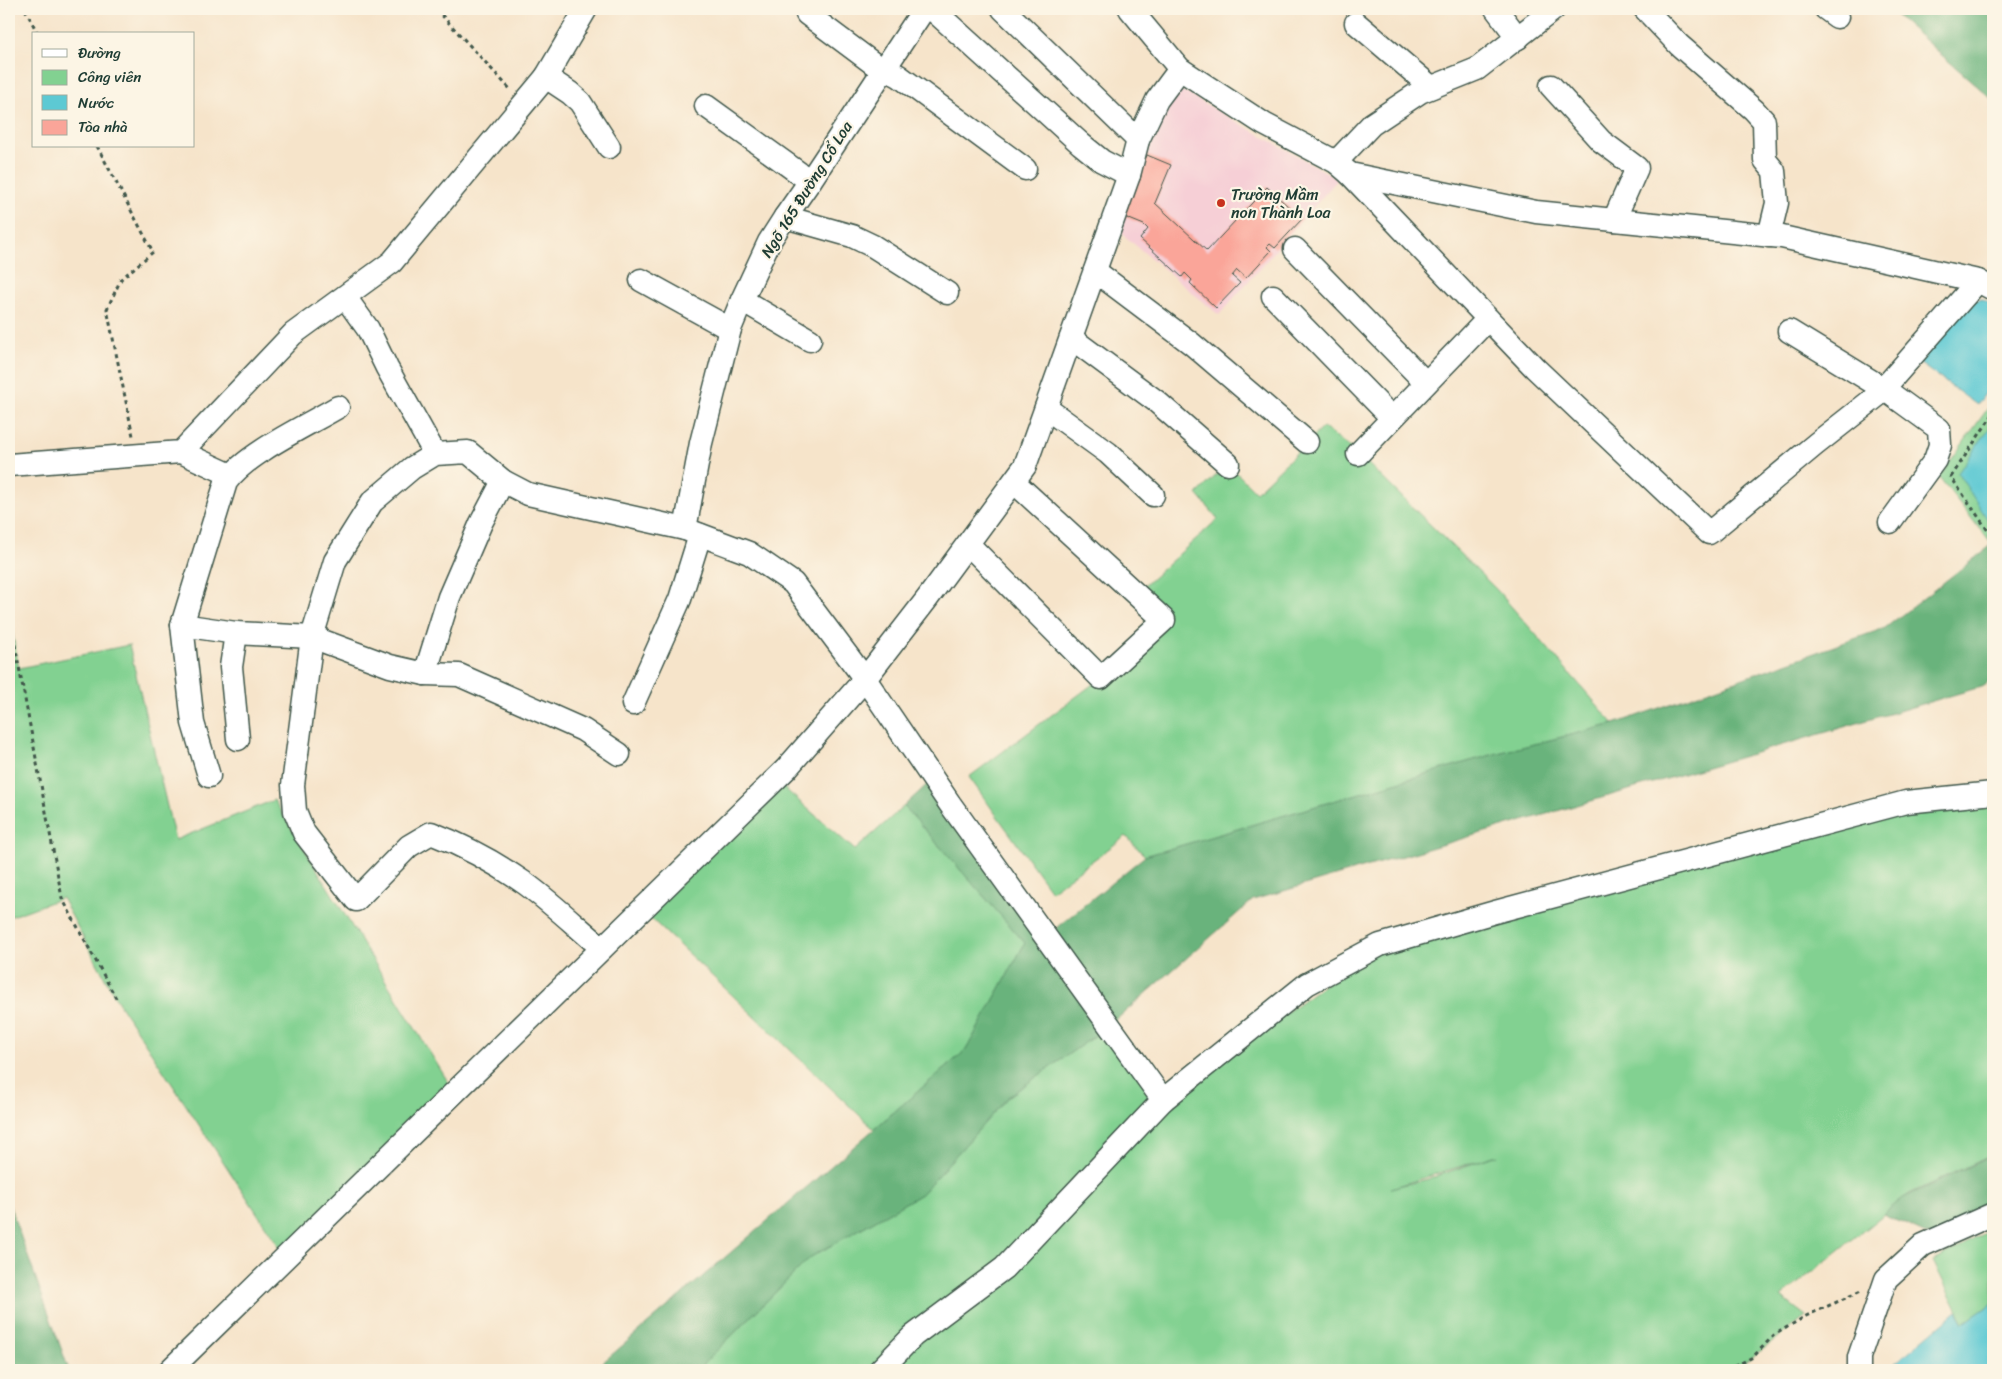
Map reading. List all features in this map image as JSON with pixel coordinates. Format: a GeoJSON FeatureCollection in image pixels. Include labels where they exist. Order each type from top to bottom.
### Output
{"type":"FeatureCollection","features":[{"type":"Feature","properties":{"kind":"street"},"geometry":{"type":"LineString","coordinates":[[180,452],[293,334],[392,262],[546,77],[586,9]]}},
{"type":"Feature","properties":{"kind":"street","name":"Ngõ 165 Đường Cổ Loa"},"geometry":{"type":"LineString","coordinates":[[633,704],[680,599],[693,532],[701,443],[730,329],[742,300],[770,242],[785,216],[924,9]]}},
{"type":"Feature","properties":{"kind":"street"},"geometry":{"type":"LineString","coordinates":[[932,9],[1081,144],[1102,161],[1130,175]]}},
{"type":"Feature","properties":{"kind":"street"},"geometry":{"type":"LineString","coordinates":[[1003,9],[1138,140]]}},
{"type":"Feature","properties":{"kind":"street"},"geometry":{"type":"LineString","coordinates":[[1130,9],[1180,69],[1264,124],[1343,168],[1536,212],[1769,236],[1986,285]]}},
{"type":"Feature","properties":{"kind":"street"},"geometry":{"type":"LineString","coordinates":[[1496,9],[1518,38]]}},
{"type":"Feature","properties":{"kind":"street"},"geometry":{"type":"LineString","coordinates":[[1343,168],[1372,124],[1420,92],[1477,69],[1554,9]]}},
{"type":"Feature","properties":{"kind":"street"},"geometry":{"type":"LineString","coordinates":[[1645,9],[1679,45],[1754,110],[1764,122],[1765,160],[1774,171],[1777,203],[1769,236]]}},
{"type":"Feature","properties":{"kind":"street"},"geometry":{"type":"LineString","coordinates":[[807,14],[883,69],[900,76],[1025,170]]}},
{"type":"Feature","properties":{"kind":"street"},"geometry":{"type":"LineString","coordinates":[[1356,23],[1431,87]]}},
{"type":"Feature","properties":{"kind":"street"},"geometry":{"type":"LineString","coordinates":[[170,1370],[786,769],[865,679],[1025,466],[1130,175],[1138,140],[1157,100],[1180,69]]}},
{"type":"Feature","properties":{"kind":"street"},"geometry":{"type":"LineString","coordinates":[[546,77],[580,102],[609,147]]}},
{"type":"Feature","properties":{"kind":"street"},"geometry":{"type":"LineString","coordinates":[[1551,86],[1601,141],[1637,168],[1614,220]]}},
{"type":"Feature","properties":{"kind":"street"},"geometry":{"type":"LineString","coordinates":[[706,106],[810,181]]}},
{"type":"Feature","properties":{"kind":"street"},"geometry":{"type":"LineString","coordinates":[[1343,168],[1535,368],[1709,533],[1816,444],[1878,396],[1986,285]]}},
{"type":"Feature","properties":{"kind":"street"},"geometry":{"type":"LineString","coordinates":[[785,216],[852,236],[873,246],[947,293]]}},
{"type":"Feature","properties":{"kind":"street"},"geometry":{"type":"LineString","coordinates":[[1295,249],[1426,383]]}},
{"type":"Feature","properties":{"kind":"street"},"geometry":{"type":"LineString","coordinates":[[1095,271],[1192,344],[1307,442]]}},
{"type":"Feature","properties":{"kind":"street"},"geometry":{"type":"LineString","coordinates":[[641,280],[730,329]]}},
{"type":"Feature","properties":{"kind":"street"},"geometry":{"type":"LineString","coordinates":[[345,296],[368,329],[387,368],[435,454]]}},
{"type":"Feature","properties":{"kind":"street"},"geometry":{"type":"LineString","coordinates":[[1273,296],[1392,418]]}},
{"type":"Feature","properties":{"kind":"street"},"geometry":{"type":"LineString","coordinates":[[742,300],[810,340]]}},
{"type":"Feature","properties":{"kind":"street"},"geometry":{"type":"LineString","coordinates":[[1358,454],[1488,319]]}},
{"type":"Feature","properties":{"kind":"street"},"geometry":{"type":"LineString","coordinates":[[1789,331],[1884,389],[1939,429],[1940,445],[1935,460],[1890,522]]}},
{"type":"Feature","properties":{"kind":"street"},"geometry":{"type":"LineString","coordinates":[[1071,338],[1156,401],[1228,464]]}},
{"type":"Feature","properties":{"kind":"street"},"geometry":{"type":"LineString","coordinates":[[209,776],[193,723],[182,625],[226,482],[231,475],[251,458],[338,407]]}},
{"type":"Feature","properties":{"kind":"street"},"geometry":{"type":"LineString","coordinates":[[1046,408],[1108,453],[1153,495]]}},
{"type":"Feature","properties":{"kind":"street"},"geometry":{"type":"LineString","coordinates":[[9,465],[180,452],[231,475]]}},
{"type":"Feature","properties":{"kind":"street"},"geometry":{"type":"LineString","coordinates":[[602,948],[527,885],[459,844],[431,833],[409,846],[356,900],[304,833],[294,811],[293,786],[312,637],[335,560],[372,502],[412,468],[435,454],[468,452],[503,481],[528,494],[693,532],[750,553],[793,582],[865,679],[950,804],[1163,1100]]}},
{"type":"Feature","properties":{"kind":"street"},"geometry":{"type":"LineString","coordinates":[[425,674],[449,596],[481,523],[503,481]]}},
{"type":"Feature","properties":{"kind":"street"},"geometry":{"type":"LineString","coordinates":[[968,544],[1101,678],[1164,620],[1014,482]]}},
{"type":"Feature","properties":{"kind":"street"},"geometry":{"type":"LineString","coordinates":[[182,625],[236,633],[312,637],[390,666],[425,674],[459,675],[584,730],[619,754]]}},
{"type":"Feature","properties":{"kind":"street"},"geometry":{"type":"LineString","coordinates":[[236,633],[231,667],[238,739]]}},
{"type":"Feature","properties":{"kind":"street"},"geometry":{"type":"LineString","coordinates":[[880,1370],[914,1336],[1004,1268],[1163,1100],[1307,984],[1380,945],[1906,802],[1993,794]]}},
{"type":"Feature","properties":{"kind":"street"},"geometry":{"type":"LineString","coordinates":[[1859,1370],[1859,1357],[1886,1279],[1923,1245],[1993,1214]]}},
{"type":"Feature","properties":{"kind":"path"},"geometry":{"type":"LineString","coordinates":[[25,9],[37,32]]}},
{"type":"Feature","properties":{"kind":"path"},"geometry":{"type":"LineString","coordinates":[[436,9],[524,104]]}},
{"type":"Feature","properties":{"kind":"path"},"geometry":{"type":"LineString","coordinates":[[98,148],[153,252],[121,279],[107,310],[137,456]]}},
{"type":"Feature","properties":{"kind":"path"},"geometry":{"type":"LineString","coordinates":[[1993,414],[1951,477],[1993,538]]}},
{"type":"Feature","properties":{"kind":"path"},"geometry":{"type":"LineString","coordinates":[[9,613],[62,898],[118,1002]]}},
{"type":"Feature","properties":{"kind":"path"},"geometry":{"type":"LineString","coordinates":[[1727,1370],[1753,1357],[1774,1335],[1806,1316],[1886,1279]]}},
{"type":"Feature","properties":{"kind":"shaded area","name":"Trường Mầm non Thành Loa"},"geometry":{"type":"Polygon","coordinates":[[[1176,87],[1338,179],[1219,315],[1115,228],[1161,110],[1176,87]]]}},
{"type":"Feature","properties":{"kind":"green space"},"geometry":{"type":"Polygon","coordinates":[[[1889,9],[1993,9],[1993,100],[1889,9]]]}},
{"type":"Feature","properties":{"kind":"green space"},"geometry":{"type":"Polygon","coordinates":[[[1993,401],[1993,546],[1939,477],[1993,401]]]}},
{"type":"Feature","properties":{"kind":"green space"},"geometry":{"type":"Polygon","coordinates":[[[1323,427],[1358,454],[1496,589],[1614,724],[1498,753],[1145,856],[1126,836],[1051,891],[969,777],[1101,678],[1164,621],[1135,594],[1218,519],[1197,494],[1228,464],[1256,492],[1323,427]]]}},
{"type":"Feature","properties":{"kind":"green space"},"geometry":{"type":"Polygon","coordinates":[[[1993,544],[1993,679],[1984,686],[1253,900],[1110,1025],[1008,1097],[921,1194],[811,1257],[697,1370],[594,1370],[966,1050],[1025,943],[904,806],[933,779],[1046,936],[1145,856],[1498,753],[1614,724],[1885,628],[1993,544]]]}},
{"type":"Feature","properties":{"kind":"green space"},"geometry":{"type":"Polygon","coordinates":[[[9,613],[19,668],[129,645],[175,840],[274,800],[455,1093],[286,1257],[118,1002],[62,898],[9,917],[9,613]]]}},
{"type":"Feature","properties":{"kind":"green space"},"geometry":{"type":"Polygon","coordinates":[[[775,780],[855,850],[904,806],[1025,943],[966,1050],[874,1129],[642,910],[775,780]]]}},
{"type":"Feature","properties":{"kind":"green space"},"geometry":{"type":"Polygon","coordinates":[[[1993,794],[1993,1154],[1909,1194],[1781,1297],[1806,1316],[1753,1357],[1727,1370],[697,1370],[811,1257],[921,1194],[1008,1097],[1110,1025],[1164,1100],[1380,945],[1906,802],[1993,794]],[[1497,1155],[1394,1187],[1428,1179],[1497,1155]]]}},
{"type":"Feature","properties":{"kind":"green space"},"geometry":{"type":"Polygon","coordinates":[[[1993,1155],[1993,1219],[1937,1239],[1883,1214],[1903,1198],[1993,1155]]]}},
{"type":"Feature","properties":{"kind":"green space"},"geometry":{"type":"Polygon","coordinates":[[[9,1204],[69,1370],[9,1370],[9,1204]]]}},
{"type":"Feature","properties":{"kind":"green space"},"geometry":{"type":"Polygon","coordinates":[[[1993,1229],[1993,1303],[1964,1323],[1933,1261],[1993,1229]]]}},
{"type":"Feature","properties":{"kind":"water"},"geometry":{"type":"Polygon","coordinates":[[[1983,299],[1993,305],[1993,383],[1977,405],[1919,363],[1965,302],[1983,299]]]}},
{"type":"Feature","properties":{"kind":"water"},"geometry":{"type":"Polygon","coordinates":[[[1993,423],[1993,528],[1958,473],[1993,423]]]}},
{"type":"Feature","properties":{"kind":"water"},"geometry":{"type":"Polygon","coordinates":[[[1993,1303],[1993,1370],[1887,1370],[1957,1311],[1964,1323],[1993,1303]]]}},
{"type":"Feature","properties":{"kind":"building"},"geometry":{"type":"Polygon","coordinates":[[[1147,155],[1171,165],[1155,203],[1207,251],[1267,187],[1302,219],[1275,248],[1270,244],[1267,247],[1271,251],[1246,278],[1237,270],[1232,276],[1240,283],[1216,308],[1190,283],[1192,280],[1185,273],[1182,277],[1140,239],[1148,229],[1144,225],[1122,216],[1147,155]]]}},
{"type":"Feature","properties":{"kind":"place","name":"Trường Mầm non Thành Loa"},"geometry":{"type":"Point","coordinates":[1221,203]}}]}
